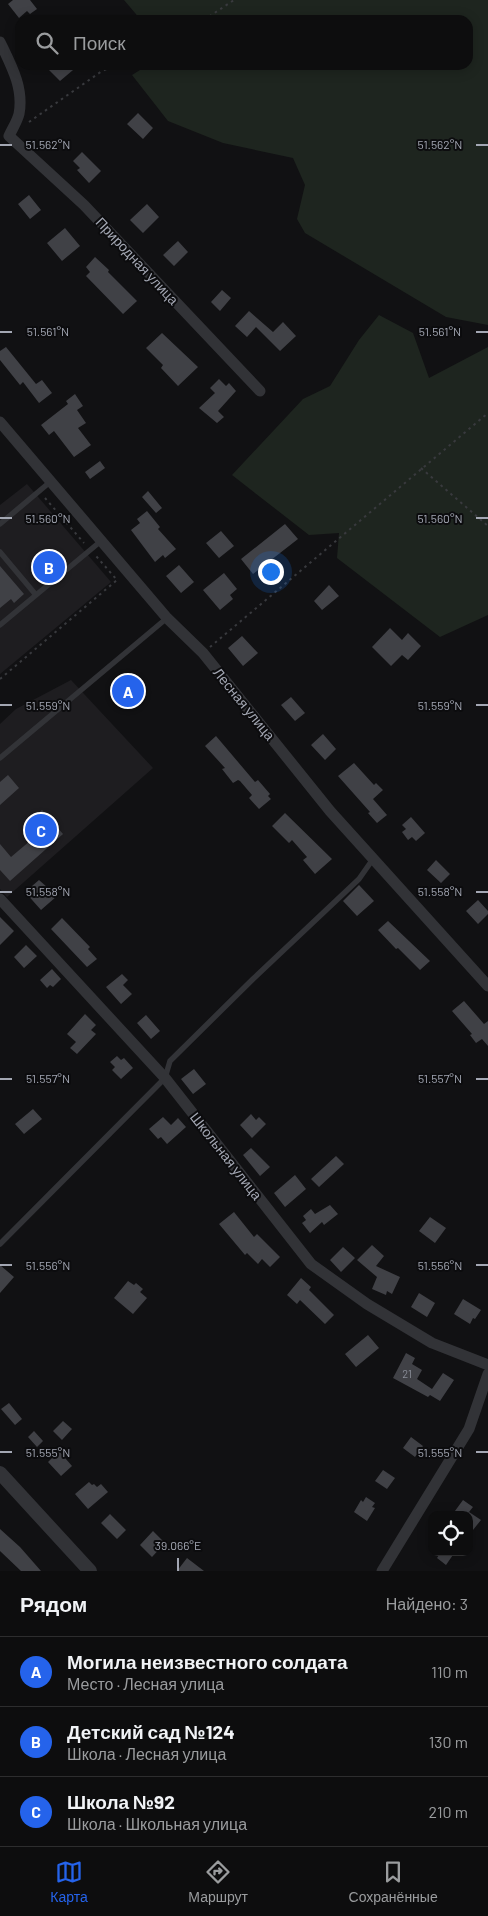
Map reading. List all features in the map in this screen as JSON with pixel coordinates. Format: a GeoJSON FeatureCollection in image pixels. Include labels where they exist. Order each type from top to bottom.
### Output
{"type":"FeatureCollection","features":[{"type":"Feature","properties":{"kind":"street","name":"Природная улица"},"geometry":{"type":"LineString","coordinates":[[0,42],[16,78],[20,94],[18,116],[7,137],[84,205],[260,391]]}},
{"type":"Feature","properties":{"kind":"street","name":"Лесная улица"},"geometry":{"type":"LineString","coordinates":[[0,422],[167,618],[203,653],[330,812],[488,986]]}},
{"type":"Feature","properties":{"kind":"street","name":"Школьная улица"},"geometry":{"type":"LineString","coordinates":[[0,899],[165,1078],[311,1264],[367,1304],[432,1343],[488,1365]]}},
{"type":"Feature","properties":{"kind":"street"},"geometry":{"type":"LineString","coordinates":[[382,1571],[469,1429],[488,1374]]}},
{"type":"Feature","properties":{"kind":"street"},"geometry":{"type":"LineString","coordinates":[[0,1473],[90,1571]]}},
{"type":"Feature","properties":{"kind":"lane"},"geometry":{"type":"LineString","coordinates":[[0,524],[50,482]]}},
{"type":"Feature","properties":{"kind":"lane"},"geometry":{"type":"LineString","coordinates":[[0,625],[101,541]]}},
{"type":"Feature","properties":{"kind":"lane"},"geometry":{"type":"LineString","coordinates":[[0,552],[36,595]]}},
{"type":"Feature","properties":{"kind":"lane"},"geometry":{"type":"LineString","coordinates":[[0,758],[167,618]]}},
{"type":"Feature","properties":{"kind":"lane"},"geometry":{"type":"LineString","coordinates":[[0,1244],[165,1078],[170,1061],[359,879],[373,858]]}},
{"type":"Feature","properties":{"kind":"path"},"geometry":{"type":"LineString","coordinates":[[212,15],[234,0]]}},
{"type":"Feature","properties":{"kind":"path"},"geometry":{"type":"LineString","coordinates":[[25,125],[72,90],[105,70]]}},
{"type":"Feature","properties":{"kind":"path"},"geometry":{"type":"LineString","coordinates":[[203,653],[488,413]]}},
{"type":"Feature","properties":{"kind":"path"},"geometry":{"type":"LineString","coordinates":[[421,468],[488,526]]}},
{"type":"Feature","properties":{"kind":"path"},"geometry":{"type":"LineString","coordinates":[[0,679],[117,580],[39,491]]}},
{"type":"Feature","properties":{"kind":"shaded area"},"geometry":{"type":"Polygon","coordinates":[[[124,0],[488,0],[488,325],[446,317],[305,233],[297,219],[305,185],[293,158],[223,143],[168,121],[132,75],[140,70],[473,70],[473,15],[137,15],[124,0]]]}},
{"type":"Feature","properties":{"kind":"shaded area"},"geometry":{"type":"Polygon","coordinates":[[[379,315],[413,333],[429,378],[488,347],[488,615],[440,637],[337,558],[339,533],[309,535],[232,475],[303,399],[330,386],[359,340],[379,315]]]}},
{"type":"Feature","properties":{"kind":"shaded area"},"geometry":{"type":"Polygon","coordinates":[[[27,484],[111,582],[0,674],[0,505],[27,484]]]}},
{"type":"Feature","properties":{"kind":"shaded area"},"geometry":{"type":"Polygon","coordinates":[[[71,680],[153,768],[7,897],[0,889],[0,724],[16,709],[71,680]]]}},
{"type":"Feature","properties":{"kind":"building"},"geometry":{"type":"Polygon","coordinates":[[[13,0],[30,0],[37,9],[30,14],[27,11],[22,15],[17,15],[8,4],[13,0]]]}},
{"type":"Feature","properties":{"kind":"building"},"geometry":{"type":"Polygon","coordinates":[[[49,70],[73,70],[60,81],[49,70]]]}},
{"type":"Feature","properties":{"kind":"building"},"geometry":{"type":"Polygon","coordinates":[[[138,113],[153,128],[143,139],[127,124],[138,113]]]}},
{"type":"Feature","properties":{"kind":"building"},"geometry":{"type":"Polygon","coordinates":[[[82,152],[101,171],[89,183],[77,170],[80,168],[73,161],[82,152]]]}},
{"type":"Feature","properties":{"kind":"building"},"geometry":{"type":"Polygon","coordinates":[[[29,195],[41,210],[30,219],[18,204],[29,195]]]}},
{"type":"Feature","properties":{"kind":"building"},"geometry":{"type":"Polygon","coordinates":[[[147,204],[159,217],[143,233],[130,220],[147,204]]]}},
{"type":"Feature","properties":{"kind":"building"},"geometry":{"type":"Polygon","coordinates":[[[65,228],[80,246],[62,261],[47,243],[65,228]]]}},
{"type":"Feature","properties":{"kind":"building"},"geometry":{"type":"Polygon","coordinates":[[[178,241],[188,252],[174,266],[163,255],[178,241]]]}},
{"type":"Feature","properties":{"kind":"building"},"geometry":{"type":"Polygon","coordinates":[[[95,257],[137,301],[123,314],[86,276],[90,272],[86,267],[95,257]]]}},
{"type":"Feature","properties":{"kind":"building"},"geometry":{"type":"Polygon","coordinates":[[[222,290],[231,298],[220,311],[211,302],[222,290]]]}},
{"type":"Feature","properties":{"kind":"building"},"geometry":{"type":"Polygon","coordinates":[[[249,311],[273,332],[283,322],[296,336],[280,351],[256,327],[247,337],[235,326],[249,311]]]}},
{"type":"Feature","properties":{"kind":"building"},"geometry":{"type":"Polygon","coordinates":[[[162,333],[198,367],[178,386],[161,368],[163,365],[146,348],[162,333]]]}},
{"type":"Feature","properties":{"kind":"building"},"geometry":{"type":"Polygon","coordinates":[[[6,347],[36,384],[42,380],[52,393],[39,403],[23,382],[20,385],[0,360],[0,351],[6,347]]]}},
{"type":"Feature","properties":{"kind":"building"},"geometry":{"type":"Polygon","coordinates":[[[219,379],[226,386],[229,383],[236,391],[218,411],[224,417],[217,423],[199,408],[215,393],[210,388],[219,379]]]}},
{"type":"Feature","properties":{"kind":"building"},"geometry":{"type":"Polygon","coordinates":[[[75,394],[83,406],[77,410],[86,423],[78,428],[91,445],[74,457],[54,431],[49,435],[41,425],[68,404],[66,401],[75,394]]]}},
{"type":"Feature","properties":{"kind":"building"},"geometry":{"type":"Polygon","coordinates":[[[100,461],[105,468],[90,479],[85,472],[100,461]]]}},
{"type":"Feature","properties":{"kind":"building"},"geometry":{"type":"Polygon","coordinates":[[[148,491],[162,508],[156,513],[142,497],[148,491]]]}},
{"type":"Feature","properties":{"kind":"building"},"geometry":{"type":"Polygon","coordinates":[[[147,511],[160,527],[158,529],[176,549],[165,558],[163,555],[155,562],[131,530],[140,523],[137,519],[147,511]]]}},
{"type":"Feature","properties":{"kind":"building"},"geometry":{"type":"Polygon","coordinates":[[[285,524],[298,539],[253,574],[241,559],[285,524]]]}},
{"type":"Feature","properties":{"kind":"building"},"geometry":{"type":"Polygon","coordinates":[[[221,531],[234,546],[219,558],[206,543],[221,531]]]}},
{"type":"Feature","properties":{"kind":"building"},"geometry":{"type":"Polygon","coordinates":[[[179,565],[194,582],[181,593],[166,576],[179,565]]]}},
{"type":"Feature","properties":{"kind":"building"},"geometry":{"type":"Polygon","coordinates":[[[0,566],[24,594],[14,603],[11,599],[0,608],[0,566]]]}},
{"type":"Feature","properties":{"kind":"building"},"geometry":{"type":"Polygon","coordinates":[[[224,573],[237,589],[230,595],[233,599],[220,610],[203,590],[224,573]]]}},
{"type":"Feature","properties":{"kind":"building"},"geometry":{"type":"Polygon","coordinates":[[[329,585],[339,596],[322,610],[314,601],[329,585]]]}},
{"type":"Feature","properties":{"kind":"building"},"geometry":{"type":"Polygon","coordinates":[[[390,628],[402,640],[408,633],[421,646],[408,660],[402,655],[391,666],[372,647],[390,628]]]}},
{"type":"Feature","properties":{"kind":"building"},"geometry":{"type":"Polygon","coordinates":[[[242,636],[258,653],[243,666],[228,648],[242,636]]]}},
{"type":"Feature","properties":{"kind":"building"},"geometry":{"type":"Polygon","coordinates":[[[291,697],[305,713],[295,721],[281,705],[291,697]]]}},
{"type":"Feature","properties":{"kind":"building"},"geometry":{"type":"Polygon","coordinates":[[[323,734],[336,749],[325,760],[311,745],[323,734]]]}},
{"type":"Feature","properties":{"kind":"building"},"geometry":{"type":"Polygon","coordinates":[[[216,736],[255,782],[258,780],[270,794],[268,796],[271,799],[259,809],[249,798],[252,795],[240,781],[238,780],[233,783],[222,769],[225,768],[205,746],[216,736]]]}},
{"type":"Feature","properties":{"kind":"building"},"geometry":{"type":"Polygon","coordinates":[[[354,763],[374,785],[376,783],[383,790],[373,799],[387,815],[377,823],[368,813],[370,812],[338,776],[354,763]]]}},
{"type":"Feature","properties":{"kind":"building"},"geometry":{"type":"Polygon","coordinates":[[[8,775],[19,788],[0,805],[0,782],[8,775]]]}},
{"type":"Feature","properties":{"kind":"building"},"geometry":{"type":"Polygon","coordinates":[[[42,810],[63,834],[10,881],[0,870],[0,844],[11,857],[37,835],[27,824],[42,810]]]}},
{"type":"Feature","properties":{"kind":"building"},"geometry":{"type":"Polygon","coordinates":[[[285,813],[332,859],[315,874],[303,860],[307,857],[292,840],[289,843],[272,826],[285,813]]]}},
{"type":"Feature","properties":{"kind":"building"},"geometry":{"type":"Polygon","coordinates":[[[411,817],[425,833],[416,841],[412,837],[408,840],[402,832],[406,829],[402,825],[411,817]]]}},
{"type":"Feature","properties":{"kind":"building"},"geometry":{"type":"Polygon","coordinates":[[[436,860],[450,874],[441,883],[427,870],[436,860]]]}},
{"type":"Feature","properties":{"kind":"building"},"geometry":{"type":"Polygon","coordinates":[[[39,880],[57,896],[41,910],[25,892],[39,880]]]}},
{"type":"Feature","properties":{"kind":"building"},"geometry":{"type":"Polygon","coordinates":[[[359,885],[374,901],[357,916],[343,901],[359,885]]]}},
{"type":"Feature","properties":{"kind":"building"},"geometry":{"type":"Polygon","coordinates":[[[478,900],[488,911],[488,914],[478,924],[466,911],[478,900]]]}},
{"type":"Feature","properties":{"kind":"building"},"geometry":{"type":"Polygon","coordinates":[[[0,917],[14,931],[0,945],[0,917]]]}},
{"type":"Feature","properties":{"kind":"building"},"geometry":{"type":"Polygon","coordinates":[[[62,918],[90,947],[88,949],[97,959],[87,967],[51,929],[62,918]]]}},
{"type":"Feature","properties":{"kind":"building"},"geometry":{"type":"Polygon","coordinates":[[[388,921],[430,961],[420,970],[378,930],[388,921]]]}},
{"type":"Feature","properties":{"kind":"building"},"geometry":{"type":"Polygon","coordinates":[[[26,945],[37,956],[24,968],[14,957],[26,945]]]}},
{"type":"Feature","properties":{"kind":"building"},"geometry":{"type":"Polygon","coordinates":[[[52,969],[61,979],[53,987],[50,985],[47,988],[40,980],[52,969]]]}},
{"type":"Feature","properties":{"kind":"building"},"geometry":{"type":"Polygon","coordinates":[[[122,974],[128,980],[123,985],[132,994],[121,1004],[106,987],[122,974]]]}},
{"type":"Feature","properties":{"kind":"building"},"geometry":{"type":"Polygon","coordinates":[[[464,1001],[484,1024],[488,1021],[488,1046],[482,1039],[476,1043],[470,1035],[472,1034],[452,1011],[464,1001]]]}},
{"type":"Feature","properties":{"kind":"building"},"geometry":{"type":"Polygon","coordinates":[[[85,1014],[96,1025],[91,1030],[96,1034],[77,1054],[70,1048],[76,1042],[67,1034],[85,1014]]]}},
{"type":"Feature","properties":{"kind":"building"},"geometry":{"type":"Polygon","coordinates":[[[146,1015],[160,1031],[151,1039],[137,1023],[146,1015]]]}},
{"type":"Feature","properties":{"kind":"building"},"geometry":{"type":"Polygon","coordinates":[[[117,1056],[121,1060],[124,1058],[133,1068],[121,1079],[112,1070],[115,1067],[110,1062],[117,1056]]]}},
{"type":"Feature","properties":{"kind":"building"},"geometry":{"type":"Polygon","coordinates":[[[194,1069],[206,1084],[193,1094],[181,1079],[194,1069]]]}},
{"type":"Feature","properties":{"kind":"building"},"geometry":{"type":"Polygon","coordinates":[[[33,1109],[42,1119],[24,1134],[15,1124],[33,1109]]]}},
{"type":"Feature","properties":{"kind":"building"},"geometry":{"type":"Polygon","coordinates":[[[251,1114],[256,1120],[259,1117],[266,1124],[252,1138],[240,1125],[251,1114]]]}},
{"type":"Feature","properties":{"kind":"building"},"geometry":{"type":"Polygon","coordinates":[[[163,1117],[171,1125],[178,1118],[186,1127],[167,1144],[161,1137],[158,1139],[149,1129],[163,1117]]]}},
{"type":"Feature","properties":{"kind":"building"},"geometry":{"type":"Polygon","coordinates":[[[251,1148],[270,1167],[260,1176],[243,1155],[251,1148]]]}},
{"type":"Feature","properties":{"kind":"building"},"geometry":{"type":"Polygon","coordinates":[[[336,1156],[344,1164],[319,1187],[311,1179],[336,1156]]]}},
{"type":"Feature","properties":{"kind":"building"},"geometry":{"type":"Polygon","coordinates":[[[295,1175],[306,1189],[285,1207],[274,1193],[295,1175]]]}},
{"type":"Feature","properties":{"kind":"building"},"geometry":{"type":"Polygon","coordinates":[[[330,1205],[338,1214],[324,1225],[322,1222],[310,1233],[302,1223],[306,1220],[303,1216],[311,1209],[315,1214],[330,1205]]]}},
{"type":"Feature","properties":{"kind":"building"},"geometry":{"type":"Polygon","coordinates":[[[234,1212],[254,1237],[257,1234],[280,1257],[270,1267],[262,1259],[258,1264],[247,1253],[245,1255],[219,1224],[234,1212]]]}},
{"type":"Feature","properties":{"kind":"building"},"geometry":{"type":"Polygon","coordinates":[[[430,1217],[446,1228],[435,1243],[419,1231],[430,1217]]]}},
{"type":"Feature","properties":{"kind":"building"},"geometry":{"type":"Polygon","coordinates":[[[372,1245],[384,1256],[376,1266],[400,1277],[392,1294],[387,1291],[386,1295],[372,1289],[377,1277],[357,1260],[372,1245]]]}},
{"type":"Feature","properties":{"kind":"building"},"geometry":{"type":"Polygon","coordinates":[[[343,1247],[355,1258],[341,1272],[330,1260],[343,1247]]]}},
{"type":"Feature","properties":{"kind":"building"},"geometry":{"type":"Polygon","coordinates":[[[0,1265],[14,1277],[0,1293],[0,1265]]]}},
{"type":"Feature","properties":{"kind":"building"},"geometry":{"type":"Polygon","coordinates":[[[301,1278],[311,1287],[309,1290],[334,1315],[325,1324],[300,1300],[297,1304],[287,1295],[301,1278]]]}},
{"type":"Feature","properties":{"kind":"building"},"geometry":{"type":"Polygon","coordinates":[[[128,1281],[134,1285],[136,1283],[143,1289],[140,1292],[147,1298],[133,1314],[114,1298],[128,1281]]]}},
{"type":"Feature","properties":{"kind":"building"},"geometry":{"type":"Polygon","coordinates":[[[419,1293],[435,1303],[427,1317],[411,1307],[419,1293]]]}},
{"type":"Feature","properties":{"kind":"building"},"geometry":{"type":"Polygon","coordinates":[[[463,1299],[481,1310],[470,1324],[454,1314],[463,1299]]]}},
{"type":"Feature","properties":{"kind":"building"},"geometry":{"type":"Polygon","coordinates":[[[368,1335],[379,1348],[356,1367],[345,1354],[368,1335]]]}},
{"type":"Feature","properties":{"kind":"building"},"geometry":{"type":"Polygon","coordinates":[[[406,1353],[415,1358],[412,1364],[422,1370],[417,1379],[432,1389],[443,1373],[454,1380],[440,1401],[430,1395],[428,1397],[393,1378],[406,1353]]]}},
{"type":"Feature","properties":{"kind":"building"},"geometry":{"type":"Polygon","coordinates":[[[9,1403],[22,1419],[15,1425],[1,1409],[9,1403]]]}},
{"type":"Feature","properties":{"kind":"building"},"geometry":{"type":"Polygon","coordinates":[[[63,1421],[72,1429],[62,1440],[53,1431],[63,1421]]]}},
{"type":"Feature","properties":{"kind":"building"},"geometry":{"type":"Polygon","coordinates":[[[34,1431],[43,1441],[37,1447],[28,1437],[34,1431]]]}},
{"type":"Feature","properties":{"kind":"building"},"geometry":{"type":"Polygon","coordinates":[[[411,1437],[423,1446],[415,1457],[403,1448],[411,1437]]]}},
{"type":"Feature","properties":{"kind":"building"},"geometry":{"type":"Polygon","coordinates":[[[59,1451],[72,1466],[61,1476],[48,1462],[59,1451]]]}},
{"type":"Feature","properties":{"kind":"building"},"geometry":{"type":"Polygon","coordinates":[[[383,1470],[395,1478],[387,1489],[375,1481],[383,1470]]]}},
{"type":"Feature","properties":{"kind":"building"},"geometry":{"type":"Polygon","coordinates":[[[89,1482],[97,1487],[101,1484],[108,1492],[88,1509],[75,1494],[89,1482]]]}},
{"type":"Feature","properties":{"kind":"building"},"geometry":{"type":"Polygon","coordinates":[[[366,1497],[375,1503],[372,1507],[375,1508],[367,1521],[354,1512],[361,1500],[363,1502],[366,1497]]]}},
{"type":"Feature","properties":{"kind":"building"},"geometry":{"type":"Polygon","coordinates":[[[463,1500],[473,1507],[470,1511],[455,1511],[463,1500]]]}},
{"type":"Feature","properties":{"kind":"building"},"geometry":{"type":"Polygon","coordinates":[[[110,1514],[126,1530],[117,1539],[101,1523],[110,1514]]]}},
{"type":"Feature","properties":{"kind":"building"},"geometry":{"type":"Polygon","coordinates":[[[473,1515],[481,1520],[473,1530],[473,1515]]]}},
{"type":"Feature","properties":{"kind":"building"},"geometry":{"type":"Polygon","coordinates":[[[0,1529],[20,1547],[41,1571],[21,1571],[0,1551],[0,1529]]]}},
{"type":"Feature","properties":{"kind":"building"},"geometry":{"type":"Polygon","coordinates":[[[153,1531],[165,1543],[152,1557],[140,1545],[153,1531]]]}},
{"type":"Feature","properties":{"kind":"building"},"geometry":{"type":"Polygon","coordinates":[[[438,1556],[452,1556],[446,1565],[437,1558],[438,1556]]]}},
{"type":"Feature","properties":{"kind":"building"},"geometry":{"type":"Polygon","coordinates":[[[187,1558],[204,1571],[177,1571],[187,1558]]]}},
{"type":"Feature","properties":{"kind":"place","name":"Детский сад №124"},"geometry":{"type":"Point","coordinates":[49,567]}},
{"type":"Feature","properties":{"kind":"place","name":"Могила неизвестного солдата"},"geometry":{"type":"Point","coordinates":[128,691]}},
{"type":"Feature","properties":{"kind":"place","name":"Школа №92"},"geometry":{"type":"Point","coordinates":[41,830]}}]}
